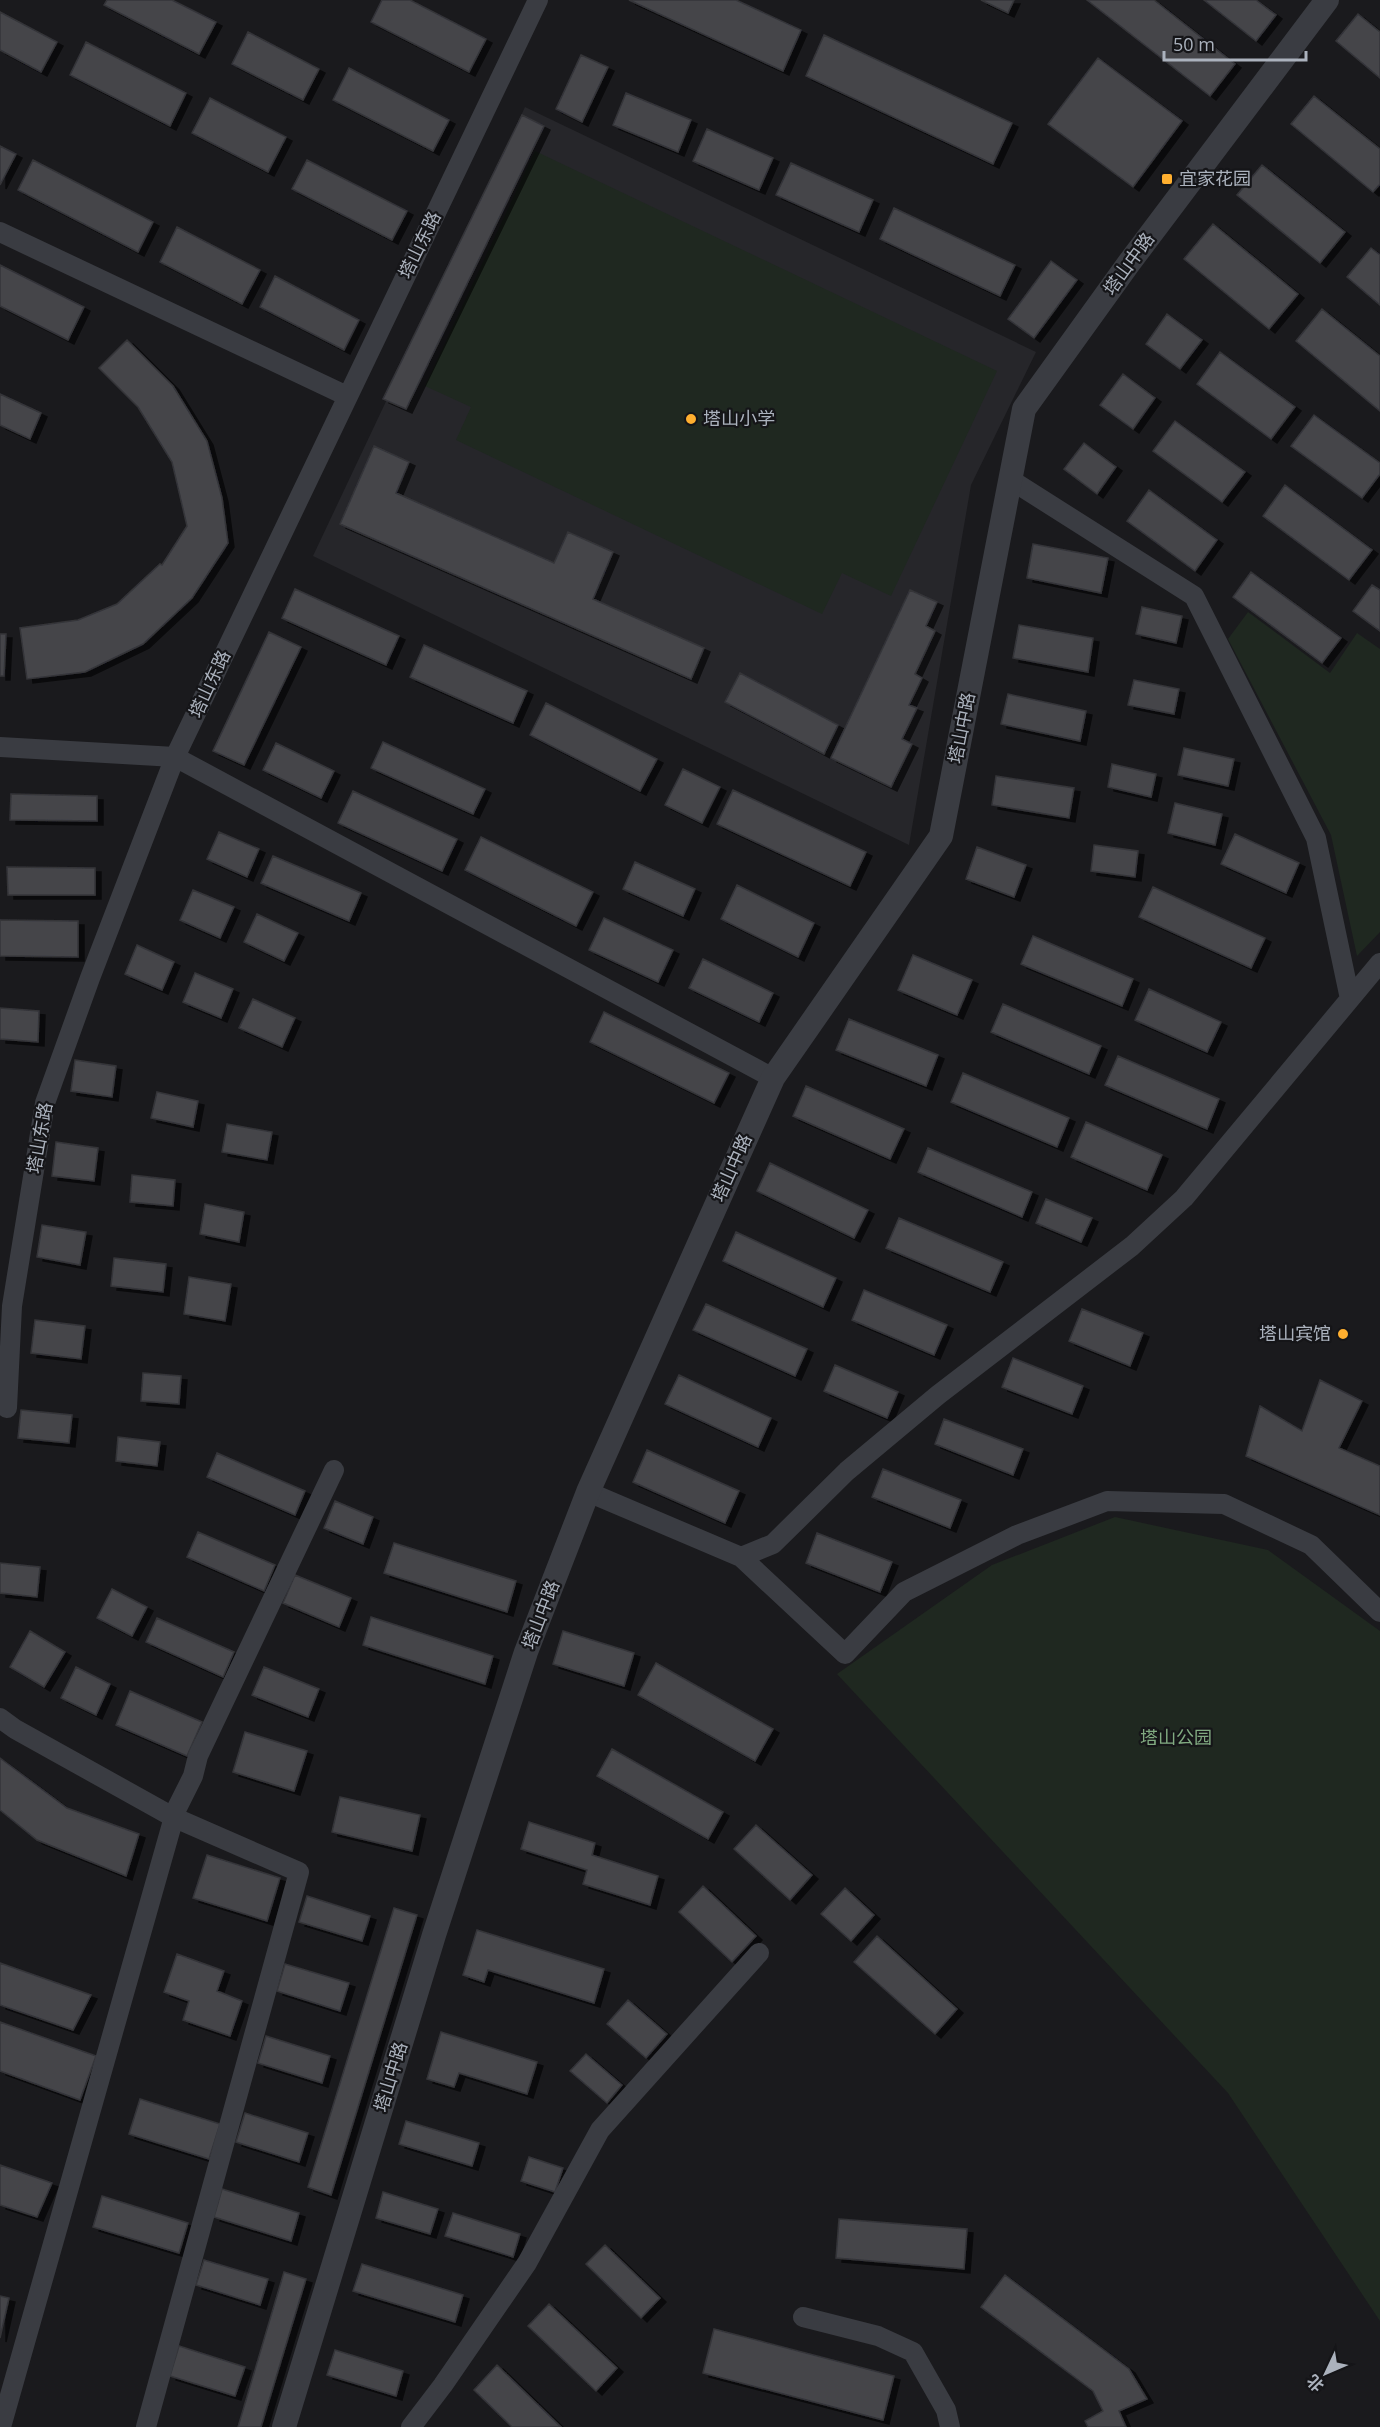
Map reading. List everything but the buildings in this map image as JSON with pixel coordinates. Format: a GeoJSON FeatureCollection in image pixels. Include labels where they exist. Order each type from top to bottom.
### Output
{"type":"FeatureCollection","features":[{"type":"Feature","properties":{"kind":"street","name":"塔山东路"},"geometry":{"type":"LineString","coordinates":[[7,1408],[12,1306],[45,1103],[90,978],[175,758],[538,0]]}},
{"type":"Feature","properties":{"kind":"street","name":"塔山中路"},"geometry":{"type":"LineString","coordinates":[[285,2427],[434,1935],[526,1652],[588,1492],[773,1078],[941,836],[1024,409],[1136,254],[1327,0]]}},
{"type":"Feature","properties":{"kind":"street"},"geometry":{"type":"LineString","coordinates":[[0,232],[347,396]]}},
{"type":"Feature","properties":{"kind":"street"},"geometry":{"type":"LineString","coordinates":[[1011,480],[1194,596],[1316,838],[1350,999]]}},
{"type":"Feature","properties":{"kind":"street"},"geometry":{"type":"LineString","coordinates":[[0,747],[175,758],[773,1078]]}},
{"type":"Feature","properties":{"kind":"street"},"geometry":{"type":"LineString","coordinates":[[741,1557],[773,1544],[847,1471],[938,1395],[1132,1246],[1184,1198],[1380,963]]}},
{"type":"Feature","properties":{"kind":"street"},"geometry":{"type":"LineString","coordinates":[[1,2427],[173,1817],[193,1776],[198,1756],[334,1470]]}},
{"type":"Feature","properties":{"kind":"street"},"geometry":{"type":"LineString","coordinates":[[588,1492],[741,1557],[845,1654],[903,1592],[1017,1535],[1107,1501],[1224,1504],[1311,1545],[1380,1612]]}},
{"type":"Feature","properties":{"kind":"street"},"geometry":{"type":"LineString","coordinates":[[0,1718],[15,1729],[173,1817],[299,1872],[146,2427]]}},
{"type":"Feature","properties":{"kind":"street"},"geometry":{"type":"LineString","coordinates":[[411,2427],[443,2385],[527,2263],[600,2130],[759,1953]]}},
{"type":"Feature","properties":{"kind":"street"},"geometry":{"type":"LineString","coordinates":[[803,2317],[878,2336],[913,2352],[946,2410],[950,2427]]}},
{"type":"Feature","properties":{"kind":"shaded area","name":"塔山小学"},"geometry":{"type":"Polygon","coordinates":[[[525,107],[1036,352],[971,485],[909,845],[313,556],[525,107]]]}},
{"type":"Feature","properties":{"kind":"green space"},"geometry":{"type":"Polygon","coordinates":[[[535,151],[997,371],[891,596],[842,573],[822,614],[456,440],[471,407],[425,386],[535,151]]]}},
{"type":"Feature","properties":{"kind":"green space"},"geometry":{"type":"Polygon","coordinates":[[[1248,612],[1330,673],[1357,633],[1380,649],[1380,932],[1357,956],[1331,835],[1228,639],[1248,612]]]}},
{"type":"Feature","properties":{"kind":"green space","name":"塔山公园"},"geometry":{"type":"Polygon","coordinates":[[[1115,1517],[1268,1550],[1380,1631],[1380,2321],[1228,2093],[837,1674],[992,1565],[1115,1517]]]}},
{"type":"Feature","properties":{"kind":"place","name":"宜家花园"},"geometry":{"type":"Point","coordinates":[1167,179]}},
{"type":"Feature","properties":{"kind":"place","name":"塔山小学"},"geometry":{"type":"Point","coordinates":[691,419]}},
{"type":"Feature","properties":{"kind":"place","name":"塔山宾馆"},"geometry":{"type":"Point","coordinates":[1343,1334]}}]}
